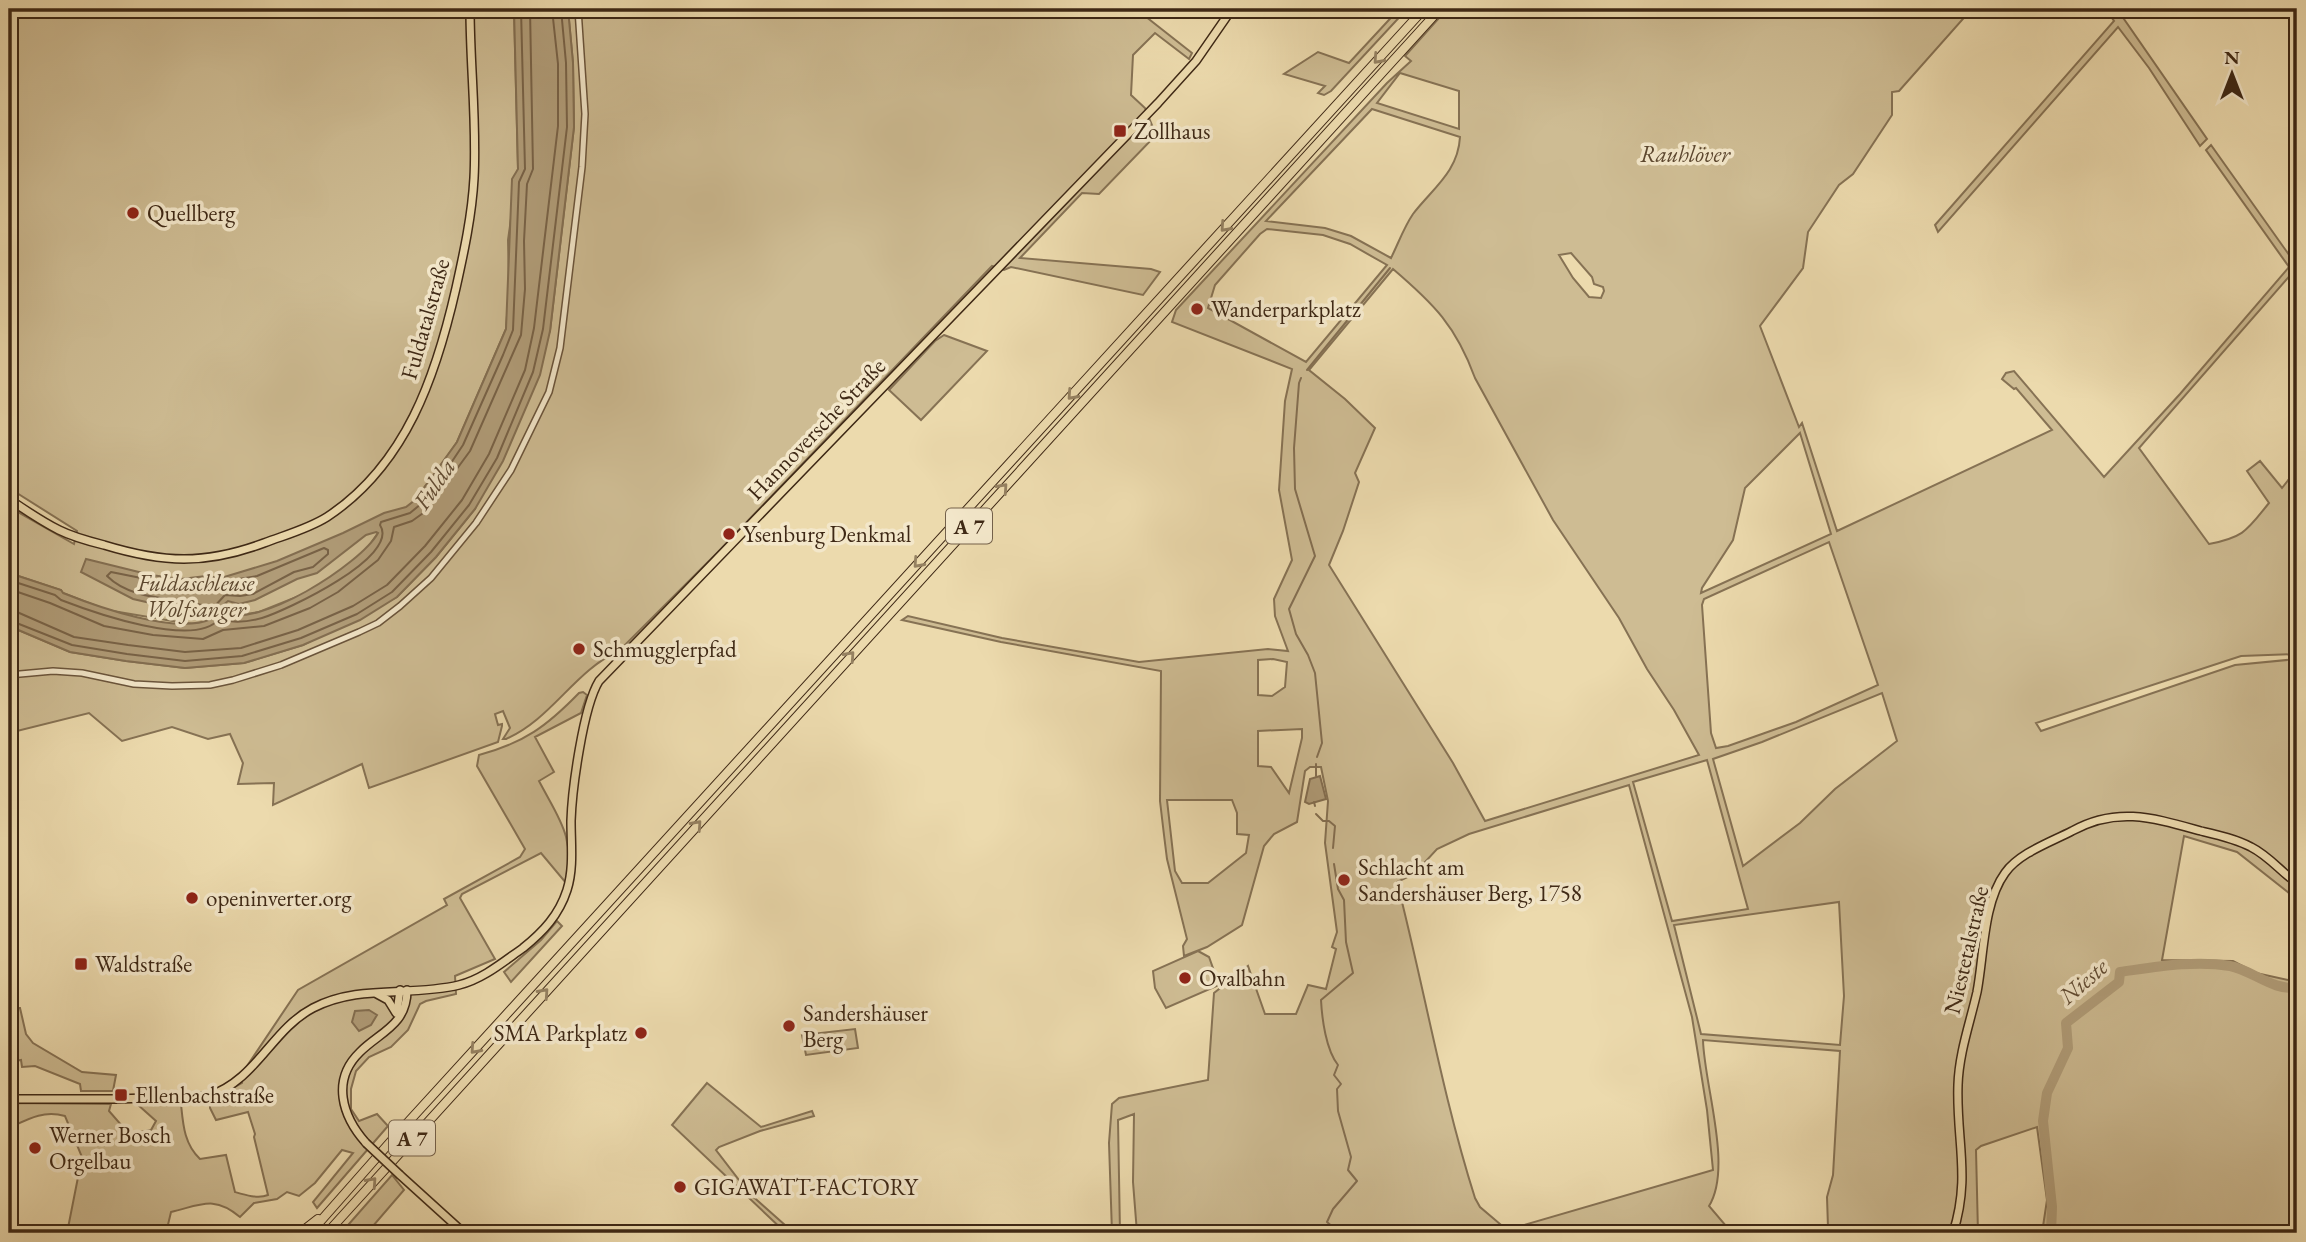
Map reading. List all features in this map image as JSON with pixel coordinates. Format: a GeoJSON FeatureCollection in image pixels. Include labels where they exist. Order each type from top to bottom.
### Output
{"type":"FeatureCollection","features":[{"type":"Feature","properties":{"kind":"highway","name":"A 7"},"geometry":{"type":"LineString","coordinates":[[310,1233],[1424,9]]}},
{"type":"Feature","properties":{"kind":"highway","name":"A 7"},"geometry":{"type":"LineString","coordinates":[[327,1233],[1440,9]]}},
{"type":"Feature","properties":{"kind":"highway"},"geometry":{"type":"LineString","coordinates":[[300,1233],[329,1211]]}},
{"type":"Feature","properties":{"kind":"main road","name":"Fuldatalstraße"},"geometry":{"type":"LineString","coordinates":[[9,499],[75,537],[151,557],[196,559],[229,555],[312,524],[344,505],[373,478],[406,431],[430,382],[449,318],[466,243],[474,180],[470,9]]}},
{"type":"Feature","properties":{"kind":"main road","name":"Hannoversche Straße"},"geometry":{"type":"LineString","coordinates":[[9,1099],[208,1096],[221,1092],[239,1080],[295,1021],[308,1011],[333,999],[370,993],[450,987],[480,977],[548,926],[561,905],[569,882],[574,789],[590,702],[599,681],[1158,103],[1196,61],[1232,9]]}},
{"type":"Feature","properties":{"kind":"main road","name":"Niestetalstraße"},"geometry":{"type":"LineString","coordinates":[[1953,1233],[1964,1173],[1959,1068],[1977,992],[1989,917],[1998,885],[2011,867],[2082,825],[2115,816],[2134,815],[2238,841],[2258,851],[2297,883]]}},
{"type":"Feature","properties":{"kind":"main road"},"geometry":{"type":"LineString","coordinates":[[403,990],[405,1005],[386,1033],[357,1055],[345,1080],[345,1111],[352,1127],[366,1143],[464,1233]]}},
{"type":"Feature","properties":{"kind":"main road"},"geometry":{"type":"LineString","coordinates":[[370,993],[388,1000],[396,1017]]}},
{"type":"Feature","properties":{"kind":"street"},"geometry":{"type":"LineString","coordinates":[[9,675],[53,671],[82,673],[134,684],[210,685],[281,665],[378,623],[431,578],[476,523],[511,470],[549,392],[560,348],[582,167],[585,114],[578,9]]}},
{"type":"Feature","properties":{"kind":"green space","name":"Fuldaschleuse Wolfsanger"},"geometry":{"type":"Polygon","coordinates":[[[9,9],[514,9],[518,169],[508,240],[506,329],[457,442],[435,474],[405,512],[378,533],[366,550],[331,578],[304,594],[259,612],[211,619],[201,624],[184,623],[107,610],[61,590],[9,573],[9,507],[74,544],[77,531],[9,488],[9,9]]]}},
{"type":"Feature","properties":{"kind":"green space"},"geometry":{"type":"Polygon","coordinates":[[[568,9],[1136,9],[1192,53],[1189,59],[1155,33],[1133,55],[1131,95],[1145,108],[1156,135],[1099,194],[1082,193],[1020,258],[1160,272],[1143,295],[1011,267],[1004,270],[992,266],[716,554],[619,651],[603,659],[537,719],[506,739],[503,739],[510,728],[503,711],[495,714],[498,725],[502,724],[498,742],[369,788],[362,764],[273,805],[274,783],[238,784],[243,763],[230,734],[208,739],[172,727],[122,741],[89,713],[9,733],[9,626],[70,652],[126,661],[185,668],[244,663],[303,645],[397,597],[436,557],[475,509],[550,331],[574,127],[573,63],[568,9]]]}},
{"type":"Feature","properties":{"kind":"green space"},"geometry":{"type":"Polygon","coordinates":[[[1399,9],[1407,9],[1331,91],[1324,95],[1318,93],[1325,86],[1284,74],[1318,52],[1349,63],[1399,9]]]}},
{"type":"Feature","properties":{"kind":"green space","name":"Rauhlöver"},"geometry":{"type":"Polygon","coordinates":[[[1447,9],[1970,11],[1899,91],[1892,92],[1892,115],[1853,174],[1839,185],[1808,232],[1803,268],[1760,326],[1799,427],[1802,423],[1837,531],[2052,430],[2016,388],[2002,379],[2006,373],[2014,371],[2104,477],[2180,394],[2289,267],[2206,150],[2211,145],[2292,259],[2297,254],[2297,277],[2293,272],[2139,448],[2209,544],[2244,531],[2269,503],[2247,471],[2260,461],[2282,488],[2297,469],[2297,654],[2241,656],[2036,723],[2041,731],[2235,665],[2297,659],[2297,896],[2289,893],[2237,852],[2184,836],[2162,960],[2233,961],[2256,973],[2297,982],[2297,1233],[2042,1233],[2047,1200],[2037,1127],[1976,1150],[1978,1233],[1824,1233],[1828,1227],[1827,1197],[1833,1175],[1840,1051],[1703,1040],[1718,1148],[1716,1190],[1709,1206],[1732,1233],[1137,1233],[1133,1182],[1134,1114],[1118,1120],[1120,1233],[1112,1233],[1109,1143],[1112,1104],[1119,1098],[1208,1080],[1214,993],[1248,966],[1265,1014],[1296,1014],[1308,985],[1326,989],[1336,949],[1332,947],[1337,932],[1325,843],[1328,801],[1321,767],[1310,767],[1305,771],[1297,822],[1274,834],[1264,846],[1242,925],[1207,947],[1184,956],[1183,946],[1187,939],[1167,859],[1160,801],[1161,671],[1001,642],[902,620],[908,616],[1002,638],[1139,662],[1268,649],[1288,651],[1275,616],[1274,599],[1292,560],[1279,490],[1285,401],[1292,369],[1172,322],[1176,310],[1387,83],[1411,61],[1405,56],[1447,9]],[[1400,73],[1377,103],[1459,129],[1459,91],[1400,73]],[[1372,109],[1266,221],[1325,228],[1351,236],[1391,258],[1413,214],[1450,170],[1460,137],[1372,109]],[[1267,229],[1215,285],[1208,308],[1306,362],[1387,265],[1350,244],[1323,235],[1267,229]],[[1571,253],[1559,255],[1589,297],[1601,298],[1603,287],[1594,284],[1592,277],[1571,253]],[[1393,269],[1309,370],[1375,428],[1355,473],[1359,482],[1329,565],[1453,763],[1485,821],[1699,755],[1619,618],[1553,520],[1475,378],[1452,330],[1432,305],[1393,269]],[[1800,433],[1745,488],[1733,540],[1701,593],[1831,534],[1800,433]],[[1829,542],[1704,599],[1702,605],[1711,733],[1716,748],[1728,746],[1796,722],[1878,685],[1829,542]],[[1258,660],[1258,695],[1272,696],[1285,687],[1287,662],[1258,660]],[[1882,693],[1713,759],[1743,866],[1800,823],[1835,789],[1897,741],[1882,693]],[[1302,729],[1258,731],[1258,766],[1271,767],[1289,793],[1302,729]],[[1707,760],[1633,782],[1672,921],[1748,909],[1707,760]],[[1629,785],[1469,834],[1437,849],[1414,874],[1397,882],[1453,1120],[1475,1198],[1480,1207],[1507,1230],[1713,1170],[1707,1110],[1692,1017],[1629,785]],[[1167,800],[1175,871],[1182,883],[1208,883],[1246,853],[1249,835],[1237,834],[1237,813],[1232,800],[1167,800]],[[1839,902],[1674,925],[1701,1034],[1840,1045],[1844,996],[1839,902]]]}},
{"type":"Feature","properties":{"kind":"green space"},"geometry":{"type":"Polygon","coordinates":[[[2106,9],[2114,9],[2119,16],[2125,9],[2132,9],[2124,19],[2207,139],[2200,146],[2149,68],[2118,27],[1938,232],[1935,225],[2114,21],[2106,9]]]}},
{"type":"Feature","properties":{"kind":"green space"},"geometry":{"type":"Polygon","coordinates":[[[944,335],[987,351],[921,420],[889,390],[935,341],[944,335]]]}},
{"type":"Feature","properties":{"kind":"green space"},"geometry":{"type":"Polygon","coordinates":[[[583,692],[587,695],[581,713],[535,737],[554,772],[539,781],[564,829],[569,853],[566,883],[541,853],[462,894],[460,898],[495,959],[455,976],[456,994],[420,1004],[408,1030],[391,1047],[369,1057],[356,1071],[351,1089],[351,1109],[359,1121],[377,1114],[388,1126],[317,1208],[313,1202],[353,1153],[342,1150],[315,1183],[299,1196],[287,1192],[277,1199],[254,1203],[240,1217],[222,1206],[207,1204],[171,1212],[166,1233],[67,1233],[82,1157],[65,1116],[43,1115],[9,1128],[9,1103],[111,1104],[109,1111],[129,1134],[151,1130],[156,1121],[137,1104],[181,1104],[187,1140],[200,1159],[226,1155],[235,1192],[256,1197],[268,1195],[248,1112],[216,1120],[210,1108],[210,1101],[242,1083],[243,1072],[298,990],[447,905],[444,899],[520,857],[525,849],[477,766],[479,755],[509,745],[534,732],[583,692]]]}},
{"type":"Feature","properties":{"kind":"green space"},"geometry":{"type":"Polygon","coordinates":[[[557,921],[562,926],[511,982],[504,972],[541,940],[557,921]]]}},
{"type":"Feature","properties":{"kind":"green space","name":"Ovalbahn"},"geometry":{"type":"Polygon","coordinates":[[[1198,951],[1209,957],[1219,985],[1166,1008],[1155,988],[1153,971],[1198,951]]]}},
{"type":"Feature","properties":{"kind":"green space"},"geometry":{"type":"Polygon","coordinates":[[[9,1008],[20,1008],[26,1034],[33,1043],[82,1072],[116,1075],[113,1091],[81,1091],[80,1084],[35,1066],[22,1067],[21,1060],[9,1062],[9,1008]]]}},
{"type":"Feature","properties":{"kind":"green space"},"geometry":{"type":"Polygon","coordinates":[[[855,1029],[858,1048],[806,1055],[802,1035],[855,1029]]]}},
{"type":"Feature","properties":{"kind":"green space"},"geometry":{"type":"Polygon","coordinates":[[[707,1083],[761,1127],[812,1111],[814,1116],[760,1131],[716,1150],[749,1193],[794,1233],[786,1233],[672,1125],[707,1083]]]}},
{"type":"Feature","properties":{"kind":"green space"},"geometry":{"type":"Polygon","coordinates":[[[392,1175],[404,1190],[367,1233],[341,1233],[392,1175]]]}},
{"type":"Feature","properties":{"kind":"water","name":"Fulda"},"geometry":{"type":"Polygon","coordinates":[[[514,9],[568,9],[573,63],[574,127],[550,331],[540,375],[503,461],[475,509],[436,557],[397,597],[360,620],[303,645],[244,663],[185,668],[70,652],[9,626],[9,573],[137,617],[178,624],[211,619],[209,614],[200,610],[181,610],[133,599],[81,572],[86,559],[151,575],[181,579],[206,576],[221,578],[277,561],[384,513],[406,507],[415,500],[457,442],[506,329],[512,179],[518,169],[514,9]],[[378,533],[366,535],[317,573],[297,579],[255,600],[239,604],[228,601],[222,606],[223,612],[238,615],[259,612],[282,604],[330,577],[368,546],[378,533]]]}},
{"type":"Feature","properties":{"kind":"water"},"geometry":{"type":"Polygon","coordinates":[[[1320,776],[1326,799],[1309,804],[1305,802],[1310,779],[1320,776]]]}},
{"type":"Feature","properties":{"kind":"water"},"geometry":{"type":"Polygon","coordinates":[[[369,1010],[377,1015],[371,1025],[359,1031],[352,1022],[355,1011],[369,1010]]]}},
{"type":"Feature","properties":{"kind":"waterway"},"geometry":{"type":"LineString","coordinates":[[1307,370],[1390,268]]}},
{"type":"Feature","properties":{"kind":"waterway"},"geometry":{"type":"LineString","coordinates":[[1301,378],[1294,448],[1295,489],[1315,556],[1289,609],[1296,634],[1315,673],[1322,743],[1317,757]]}},
{"type":"Feature","properties":{"kind":"waterway"},"geometry":{"type":"LineString","coordinates":[[1316,764],[1316,776]]}},
{"type":"Feature","properties":{"kind":"waterway"},"geometry":{"type":"LineString","coordinates":[[1314,802],[1315,806]]}},
{"type":"Feature","properties":{"kind":"waterway"},"geometry":{"type":"LineString","coordinates":[[1316,814],[1323,821],[1329,821],[1335,826],[1333,848]]}},
{"type":"Feature","properties":{"kind":"waterway"},"geometry":{"type":"LineString","coordinates":[[1334,864],[1338,889],[1344,900],[1346,942],[1353,973],[1321,1000],[1328,1043],[1338,1065],[1334,1075],[1341,1084],[1337,1089],[1338,1111],[1351,1157],[1348,1170],[1357,1181],[1333,1209],[1327,1222],[1340,1233]]}},
{"type":"Feature","properties":{"kind":"waterway","name":"Nieste"},"geometry":{"type":"LineString","coordinates":[[2051,1233],[2052,1207],[2043,1121],[2047,1093],[2068,1048],[2066,1023],[2119,982],[2120,972],[2175,965],[2216,964],[2238,968],[2271,984],[2297,987]]}},
{"type":"Feature","properties":{"kind":"place","name":"Zollhaus"},"geometry":{"type":"Point","coordinates":[1120,131]}},
{"type":"Feature","properties":{"kind":"place","name":"Quellberg"},"geometry":{"type":"Point","coordinates":[133,213]}},
{"type":"Feature","properties":{"kind":"place","name":"Wanderparkplatz"},"geometry":{"type":"Point","coordinates":[1197,309]}},
{"type":"Feature","properties":{"kind":"place","name":"Ysenburg Denkmal"},"geometry":{"type":"Point","coordinates":[729,534]}},
{"type":"Feature","properties":{"kind":"place","name":"Schmugglerpfad"},"geometry":{"type":"Point","coordinates":[579,649]}},
{"type":"Feature","properties":{"kind":"place","name":"Schlacht am Sandershäuser Berg, 1758"},"geometry":{"type":"Point","coordinates":[1344,880]}},
{"type":"Feature","properties":{"kind":"place","name":"openinverter.org"},"geometry":{"type":"Point","coordinates":[192,898]}},
{"type":"Feature","properties":{"kind":"place","name":"Waldstraße"},"geometry":{"type":"Point","coordinates":[81,964]}},
{"type":"Feature","properties":{"kind":"place","name":"Ovalbahn"},"geometry":{"type":"Point","coordinates":[1185,978]}},
{"type":"Feature","properties":{"kind":"place","name":"Sandershäuser Berg"},"geometry":{"type":"Point","coordinates":[789,1026]}},
{"type":"Feature","properties":{"kind":"place","name":"SMA Parkplatz"},"geometry":{"type":"Point","coordinates":[641,1033]}},
{"type":"Feature","properties":{"kind":"place","name":"Ellenbachstraße"},"geometry":{"type":"Point","coordinates":[121,1095]}},
{"type":"Feature","properties":{"kind":"place","name":"Werner Bosch Orgelbau"},"geometry":{"type":"Point","coordinates":[35,1148]}},
{"type":"Feature","properties":{"kind":"place","name":"GIGAWATT-FACTORY"},"geometry":{"type":"Point","coordinates":[680,1187]}}]}
